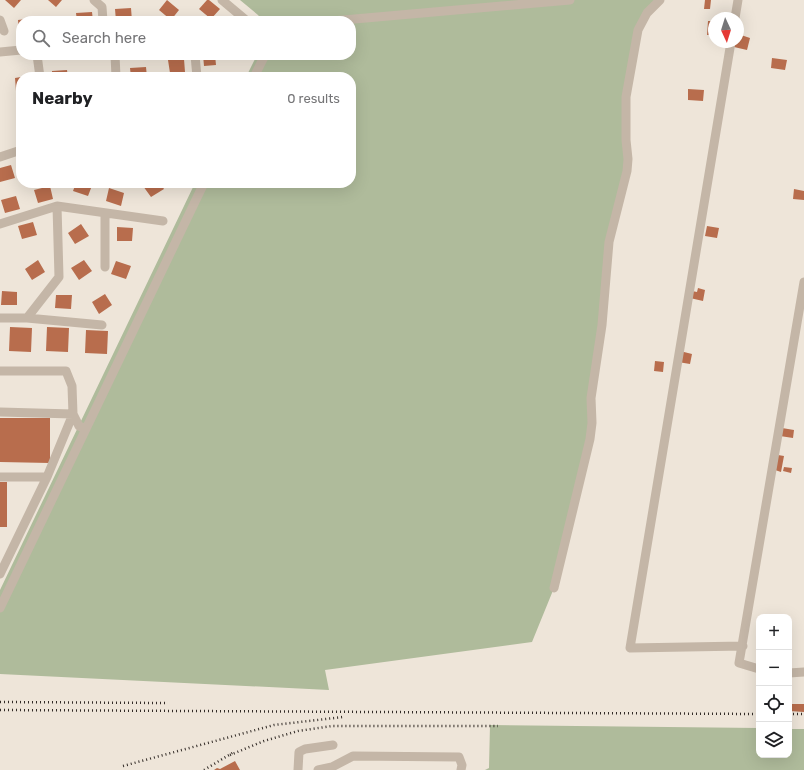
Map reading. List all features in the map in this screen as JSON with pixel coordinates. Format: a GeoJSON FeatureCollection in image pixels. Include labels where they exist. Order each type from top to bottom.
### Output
{"type":"FeatureCollection","features":[{"type":"Feature","properties":{"kind":"street"},"geometry":{"type":"LineString","coordinates":[[94,0],[102,6],[103,16]]}},
{"type":"Feature","properties":{"kind":"street"},"geometry":{"type":"LineString","coordinates":[[222,0],[241,16]]}},
{"type":"Feature","properties":{"kind":"street"},"geometry":{"type":"LineString","coordinates":[[356,19],[570,0]]}},
{"type":"Feature","properties":{"kind":"street"},"geometry":{"type":"LineString","coordinates":[[554,588],[590,439],[592,423],[591,398],[602,325],[609,242],[627,171],[627,90],[638,30],[647,13],[660,0]]}},
{"type":"Feature","properties":{"kind":"street"},"geometry":{"type":"LineString","coordinates":[[736,12],[738,0]]}},
{"type":"Feature","properties":{"kind":"street"},"geometry":{"type":"LineString","coordinates":[[0,20],[4,31]]}},
{"type":"Feature","properties":{"kind":"street"},"geometry":{"type":"LineString","coordinates":[[730,48],[630,648],[743,646]]}},
{"type":"Feature","properties":{"kind":"street"},"geometry":{"type":"LineString","coordinates":[[0,52],[16,50]]}},
{"type":"Feature","properties":{"kind":"street"},"geometry":{"type":"LineString","coordinates":[[38,60],[39,72]]}},
{"type":"Feature","properties":{"kind":"street"},"geometry":{"type":"LineString","coordinates":[[115,60],[116,72]]}},
{"type":"Feature","properties":{"kind":"street"},"geometry":{"type":"LineString","coordinates":[[195,60],[197,72]]}},
{"type":"Feature","properties":{"kind":"street"},"geometry":{"type":"LineString","coordinates":[[256,72],[262,60]]}},
{"type":"Feature","properties":{"kind":"street"},"geometry":{"type":"LineString","coordinates":[[0,157],[16,152]]}},
{"type":"Feature","properties":{"kind":"street"},"geometry":{"type":"LineString","coordinates":[[0,608],[202,188]]}},
{"type":"Feature","properties":{"kind":"street"},"geometry":{"type":"LineString","coordinates":[[26,318],[59,277],[57,206]]}},
{"type":"Feature","properties":{"kind":"street"},"geometry":{"type":"LineString","coordinates":[[0,224],[57,206],[105,214],[164,221]]}},
{"type":"Feature","properties":{"kind":"street"},"geometry":{"type":"LineString","coordinates":[[104,267],[105,214]]}},
{"type":"Feature","properties":{"kind":"street"},"geometry":{"type":"LineString","coordinates":[[756,668],[739,663],[804,282]]}},
{"type":"Feature","properties":{"kind":"street"},"geometry":{"type":"LineString","coordinates":[[0,318],[26,318],[102,325]]}},
{"type":"Feature","properties":{"kind":"street"},"geometry":{"type":"LineString","coordinates":[[0,371],[66,371],[72,386],[72,414],[47,478],[0,574]]}},
{"type":"Feature","properties":{"kind":"street"},"geometry":{"type":"LineString","coordinates":[[0,412],[72,414]]}},
{"type":"Feature","properties":{"kind":"street"},"geometry":{"type":"LineString","coordinates":[[72,414],[79,426],[86,429]]}},
{"type":"Feature","properties":{"kind":"street"},"geometry":{"type":"LineString","coordinates":[[0,477],[47,478]]}},
{"type":"Feature","properties":{"kind":"street"},"geometry":{"type":"LineString","coordinates":[[792,673],[804,672]]}},
{"type":"Feature","properties":{"kind":"street"},"geometry":{"type":"LineString","coordinates":[[298,770],[299,752],[305,749],[334,745]]}},
{"type":"Feature","properties":{"kind":"street"},"geometry":{"type":"LineString","coordinates":[[318,770],[334,769],[353,756],[459,757],[462,765],[461,770]]}},
{"type":"Feature","properties":{"kind":"green space"},"geometry":{"type":"Polygon","coordinates":[[[240,0],[660,0],[638,30],[626,97],[628,159],[609,242],[592,423],[554,588],[532,642],[325,670],[329,690],[0,674],[0,590],[193,188],[356,188],[356,72],[248,72],[254,60],[356,60],[356,16],[258,15],[240,0]]]}},
{"type":"Feature","properties":{"kind":"green space"},"geometry":{"type":"Polygon","coordinates":[[[490,725],[756,728],[756,758],[792,758],[792,729],[804,729],[804,770],[485,770],[489,768],[490,725]]]}},
{"type":"Feature","properties":{"kind":"building"},"geometry":{"type":"Polygon","coordinates":[[[5,0],[21,0],[14,8],[5,0]]]}},
{"type":"Feature","properties":{"kind":"building"},"geometry":{"type":"Polygon","coordinates":[[[48,0],[62,0],[56,7],[48,0]]]}},
{"type":"Feature","properties":{"kind":"building"},"geometry":{"type":"Polygon","coordinates":[[[167,0],[179,10],[174,16],[166,16],[159,10],[167,0]]]}},
{"type":"Feature","properties":{"kind":"building"},"geometry":{"type":"Polygon","coordinates":[[[207,0],[209,0],[220,9],[214,16],[207,16],[199,9],[207,0]]]}},
{"type":"Feature","properties":{"kind":"building"},"geometry":{"type":"Polygon","coordinates":[[[705,0],[711,0],[710,9],[704,9],[705,0]]]}},
{"type":"Feature","properties":{"kind":"building"},"geometry":{"type":"Polygon","coordinates":[[[131,8],[132,16],[116,16],[115,9],[131,8]]]}},
{"type":"Feature","properties":{"kind":"building"},"geometry":{"type":"Polygon","coordinates":[[[92,12],[92,16],[76,16],[76,13],[92,12]]]}},
{"type":"Feature","properties":{"kind":"building"},"geometry":{"type":"Polygon","coordinates":[[[744,36],[750,38],[747,50],[738,48],[744,48],[744,36]]]}},
{"type":"Feature","properties":{"kind":"building"},"geometry":{"type":"Polygon","coordinates":[[[772,58],[787,60],[785,70],[771,68],[772,58]]]}},
{"type":"Feature","properties":{"kind":"building"},"geometry":{"type":"Polygon","coordinates":[[[168,60],[184,60],[185,72],[170,72],[168,60]]]}},
{"type":"Feature","properties":{"kind":"building"},"geometry":{"type":"Polygon","coordinates":[[[203,60],[216,60],[216,65],[204,66],[203,60]]]}},
{"type":"Feature","properties":{"kind":"building"},"geometry":{"type":"Polygon","coordinates":[[[146,67],[146,72],[130,72],[130,68],[146,67]]]}},
{"type":"Feature","properties":{"kind":"building"},"geometry":{"type":"Polygon","coordinates":[[[67,70],[67,72],[52,72],[67,70]]]}},
{"type":"Feature","properties":{"kind":"building"},"geometry":{"type":"Polygon","coordinates":[[[688,89],[704,90],[703,101],[688,100],[688,89]]]}},
{"type":"Feature","properties":{"kind":"building"},"geometry":{"type":"Polygon","coordinates":[[[11,165],[15,178],[0,182],[0,168],[11,165]]]}},
{"type":"Feature","properties":{"kind":"building"},"geometry":{"type":"Polygon","coordinates":[[[50,188],[53,199],[38,203],[34,190],[50,188]]]}},
{"type":"Feature","properties":{"kind":"building"},"geometry":{"type":"Polygon","coordinates":[[[74,188],[91,188],[88,196],[73,191],[74,188]]]}},
{"type":"Feature","properties":{"kind":"building"},"geometry":{"type":"Polygon","coordinates":[[[109,188],[124,193],[121,206],[106,201],[109,188]]]}},
{"type":"Feature","properties":{"kind":"building"},"geometry":{"type":"Polygon","coordinates":[[[144,188],[163,188],[164,189],[151,197],[144,188]]]}},
{"type":"Feature","properties":{"kind":"building"},"geometry":{"type":"Polygon","coordinates":[[[794,189],[804,191],[804,200],[793,199],[794,189]]]}},
{"type":"Feature","properties":{"kind":"building"},"geometry":{"type":"Polygon","coordinates":[[[16,196],[20,209],[5,213],[1,200],[16,196]]]}},
{"type":"Feature","properties":{"kind":"building"},"geometry":{"type":"Polygon","coordinates":[[[33,222],[37,235],[22,239],[18,226],[33,222]]]}},
{"type":"Feature","properties":{"kind":"building"},"geometry":{"type":"Polygon","coordinates":[[[81,224],[89,236],[75,244],[68,233],[81,224]]]}},
{"type":"Feature","properties":{"kind":"building"},"geometry":{"type":"Polygon","coordinates":[[[707,226],[719,228],[717,238],[705,236],[707,226]]]}},
{"type":"Feature","properties":{"kind":"building"},"geometry":{"type":"Polygon","coordinates":[[[117,227],[133,228],[132,241],[117,241],[117,227]]]}},
{"type":"Feature","properties":{"kind":"building"},"geometry":{"type":"Polygon","coordinates":[[[38,260],[45,272],[32,280],[25,269],[38,260]]]}},
{"type":"Feature","properties":{"kind":"building"},"geometry":{"type":"Polygon","coordinates":[[[84,260],[92,271],[79,280],[71,268],[84,260]]]}},
{"type":"Feature","properties":{"kind":"building"},"geometry":{"type":"Polygon","coordinates":[[[116,261],[131,266],[126,279],[111,274],[116,261]]]}},
{"type":"Feature","properties":{"kind":"building"},"geometry":{"type":"Polygon","coordinates":[[[698,288],[705,290],[703,301],[690,298],[692,291],[697,292],[698,288]]]}},
{"type":"Feature","properties":{"kind":"building"},"geometry":{"type":"Polygon","coordinates":[[[2,291],[17,292],[17,305],[1,305],[2,291]]]}},
{"type":"Feature","properties":{"kind":"building"},"geometry":{"type":"Polygon","coordinates":[[[105,294],[112,305],[99,314],[92,302],[105,294]]]}},
{"type":"Feature","properties":{"kind":"building"},"geometry":{"type":"Polygon","coordinates":[[[56,295],[72,295],[71,309],[55,308],[56,295]]]}},
{"type":"Feature","properties":{"kind":"building"},"geometry":{"type":"Polygon","coordinates":[[[10,327],[32,328],[31,352],[9,351],[10,327]]]}},
{"type":"Feature","properties":{"kind":"building"},"geometry":{"type":"Polygon","coordinates":[[[47,327],[69,328],[68,352],[46,351],[47,327]]]}},
{"type":"Feature","properties":{"kind":"building"},"geometry":{"type":"Polygon","coordinates":[[[86,330],[108,331],[107,354],[85,353],[86,330]]]}},
{"type":"Feature","properties":{"kind":"building"},"geometry":{"type":"Polygon","coordinates":[[[680,351],[692,354],[690,364],[678,362],[680,351]]]}},
{"type":"Feature","properties":{"kind":"building"},"geometry":{"type":"Polygon","coordinates":[[[655,361],[664,362],[663,372],[654,371],[655,361]]]}},
{"type":"Feature","properties":{"kind":"building"},"geometry":{"type":"Polygon","coordinates":[[[0,418],[50,418],[50,463],[0,462],[0,418]]]}},
{"type":"Feature","properties":{"kind":"building"},"geometry":{"type":"Polygon","coordinates":[[[782,428],[794,430],[793,438],[780,436],[782,428]]]}},
{"type":"Feature","properties":{"kind":"building"},"geometry":{"type":"Polygon","coordinates":[[[778,455],[784,456],[781,472],[775,470],[778,455]]]}},
{"type":"Feature","properties":{"kind":"building"},"geometry":{"type":"Polygon","coordinates":[[[784,467],[792,468],[791,473],[783,471],[784,467]]]}},
{"type":"Feature","properties":{"kind":"building"},"geometry":{"type":"Polygon","coordinates":[[[0,482],[7,482],[7,527],[0,527],[0,482]]]}},
{"type":"Feature","properties":{"kind":"building"},"geometry":{"type":"Polygon","coordinates":[[[792,704],[804,704],[804,712],[792,711],[792,704]]]}},
{"type":"Feature","properties":{"kind":"building"},"geometry":{"type":"Polygon","coordinates":[[[235,761],[240,770],[214,770],[217,768],[220,769],[235,761]]]}},
{"type":"Feature","properties":{"kind":"railway"},"geometry":{"type":"LineString","coordinates":[[0,702],[165,703]]}},
{"type":"Feature","properties":{"kind":"railway"},"geometry":{"type":"LineString","coordinates":[[0,710],[756,714]]}},
{"type":"Feature","properties":{"kind":"railway"},"geometry":{"type":"LineString","coordinates":[[792,714],[804,714]]}},
{"type":"Feature","properties":{"kind":"railway"},"geometry":{"type":"LineString","coordinates":[[123,766],[274,725],[343,717]]}},
{"type":"Feature","properties":{"kind":"railway"},"geometry":{"type":"LineString","coordinates":[[230,755],[264,741],[298,731],[332,726],[498,726]]}},
{"type":"Feature","properties":{"kind":"railway"},"geometry":{"type":"LineString","coordinates":[[204,770],[234,752]]}}]}
